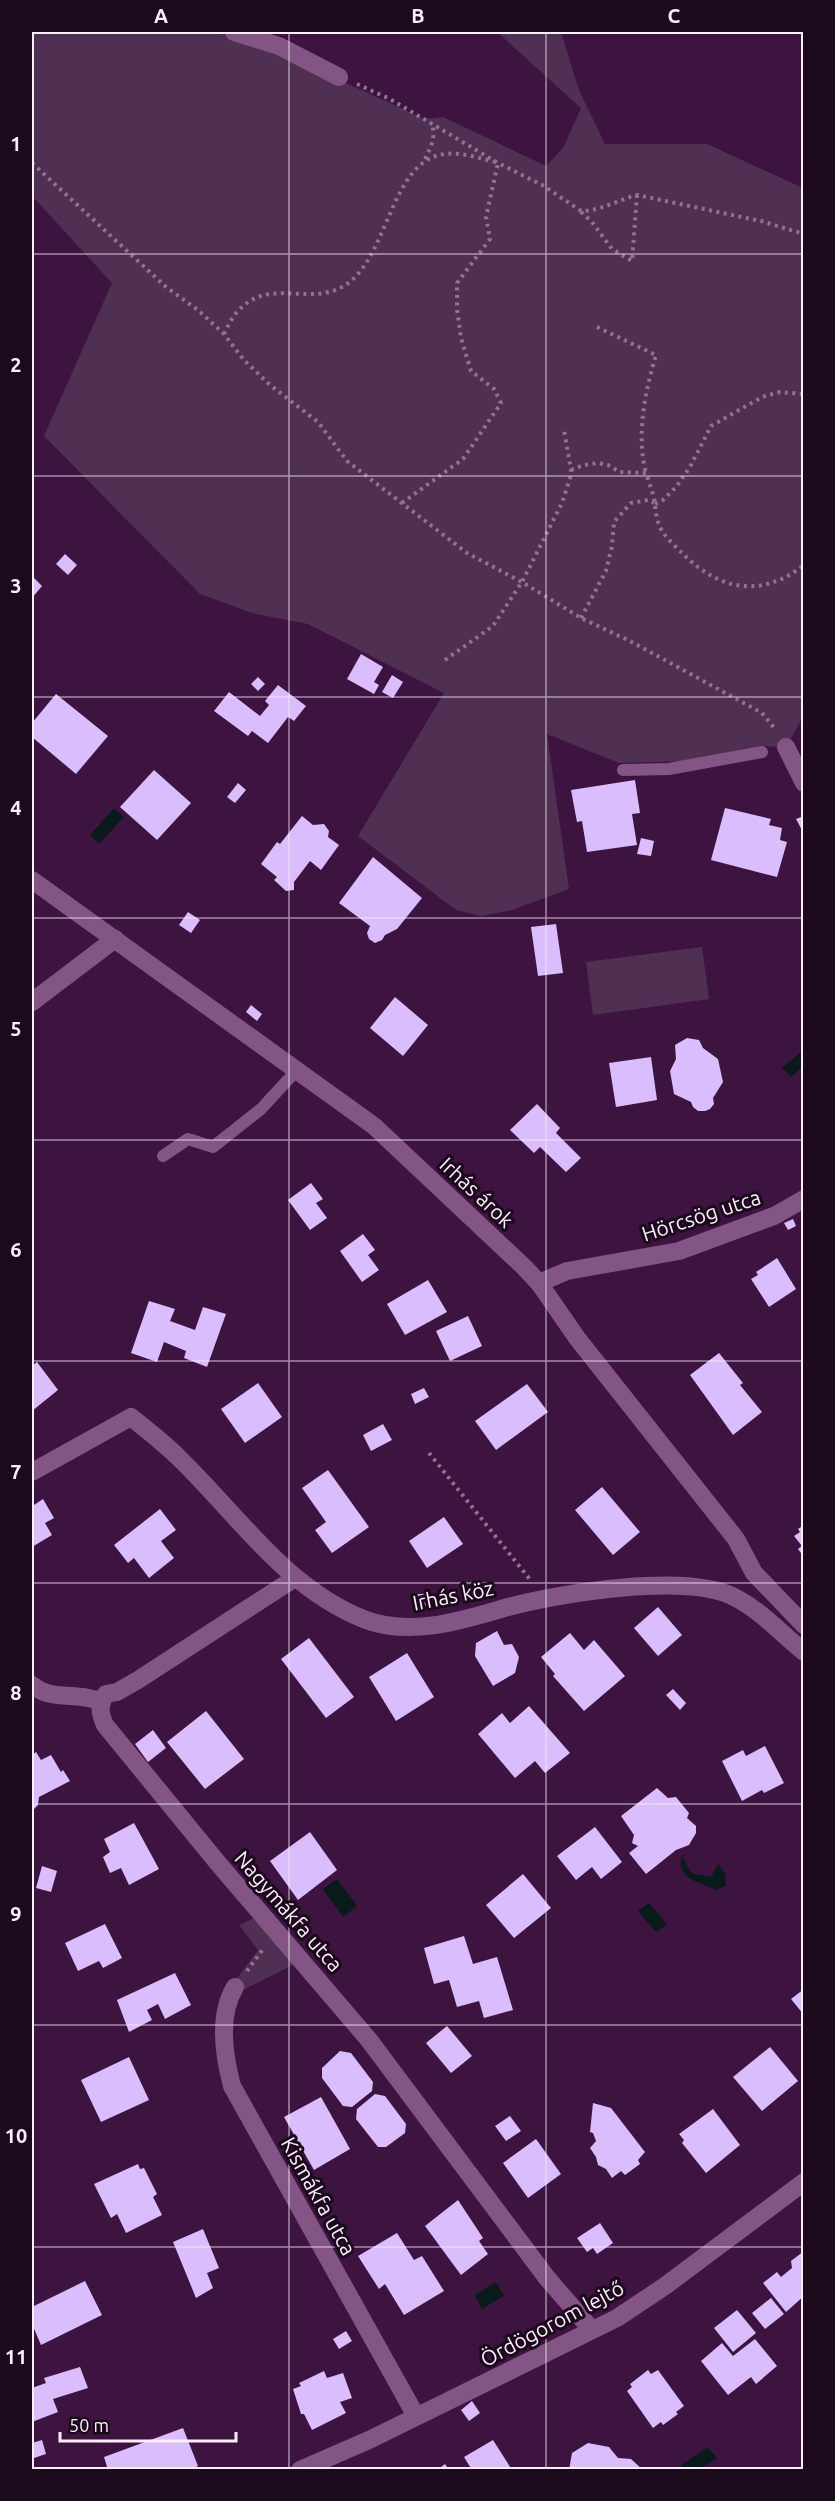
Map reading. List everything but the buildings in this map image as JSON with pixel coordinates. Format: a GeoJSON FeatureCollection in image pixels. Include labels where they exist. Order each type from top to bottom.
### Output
{"type":"FeatureCollection","features":[{"type":"Feature","properties":{"kind":"street"},"geometry":{"type":"LineString","coordinates":[[234,32],[279,46],[339,77]]}},
{"type":"Feature","properties":{"kind":"street"},"geometry":{"type":"LineString","coordinates":[[786,747],[804,783]]}},
{"type":"Feature","properties":{"kind":"street","name":"Irhás árok"},"geometry":{"type":"LineString","coordinates":[[32,880],[374,1126],[467,1212],[539,1283],[577,1338],[736,1539],[754,1573],[804,1625]]}},
{"type":"Feature","properties":{"kind":"street"},"geometry":{"type":"LineString","coordinates":[[32,1002],[115,939]]}},
{"type":"Feature","properties":{"kind":"street","name":"Hörcsög utca"},"geometry":{"type":"LineString","coordinates":[[539,1283],[567,1271],[679,1251],[774,1216],[804,1199]]}},
{"type":"Feature","properties":{"kind":"street","name":"Irhás köz"},"geometry":{"type":"LineString","coordinates":[[32,1472],[131,1417],[178,1457],[295,1578],[321,1598],[366,1620],[393,1626],[444,1623],[546,1599],[611,1589],[693,1586],[735,1597],[753,1609],[804,1652]]}},
{"type":"Feature","properties":{"kind":"street"},"geometry":{"type":"LineString","coordinates":[[32,1685],[51,1695],[90,1697],[101,1702],[106,1694],[117,1692],[138,1680],[295,1578]]}},
{"type":"Feature","properties":{"kind":"street","name":"Nagymákfa utca"},"geometry":{"type":"LineString","coordinates":[[101,1702],[100,1713],[105,1725],[217,1862],[369,2040],[533,2260],[592,2330]]}},
{"type":"Feature","properties":{"kind":"street","name":"Kismákfa utca"},"geometry":{"type":"LineString","coordinates":[[235,1987],[228,1999],[226,2021],[226,2062],[232,2086],[416,2416]]}},
{"type":"Feature","properties":{"kind":"street","name":"Ördögorom lejtő"},"geometry":{"type":"LineString","coordinates":[[300,2469],[531,2362],[616,2318],[664,2286],[804,2182]]}},
{"type":"Feature","properties":{"kind":"lane"},"geometry":{"type":"LineString","coordinates":[[623,770],[669,769],[762,752]]}},
{"type":"Feature","properties":{"kind":"lane"},"geometry":{"type":"LineString","coordinates":[[164,1156],[188,1139],[213,1148],[261,1109],[297,1070]]}},
{"type":"Feature","properties":{"kind":"path"},"geometry":{"type":"LineString","coordinates":[[339,77],[390,99],[498,163],[544,186],[581,211],[612,249],[632,261],[637,195]]}},
{"type":"Feature","properties":{"kind":"path"},"geometry":{"type":"LineString","coordinates":[[224,334],[238,311],[254,297],[269,292],[320,294],[341,288],[353,279],[374,248],[406,182],[425,160],[435,132],[432,124]]}},
{"type":"Feature","properties":{"kind":"path"},"geometry":{"type":"LineString","coordinates":[[425,160],[446,153],[498,163]]}},
{"type":"Feature","properties":{"kind":"path"},"geometry":{"type":"LineString","coordinates":[[32,163],[166,287],[198,310],[224,334],[243,358],[270,385],[318,422],[347,461],[467,553],[522,582],[581,618],[630,641],[762,713],[771,722]]}},
{"type":"Feature","properties":{"kind":"path"},"geometry":{"type":"LineString","coordinates":[[402,503],[464,459],[501,403],[494,389],[471,371],[461,338],[457,309],[457,283],[490,239],[486,217],[498,163]]}},
{"type":"Feature","properties":{"kind":"path"},"geometry":{"type":"LineString","coordinates":[[581,211],[603,208],[618,200],[637,195],[761,221],[804,234]]}},
{"type":"Feature","properties":{"kind":"path"},"geometry":{"type":"LineString","coordinates":[[597,327],[656,355],[649,378],[641,436],[646,473],[655,504],[655,515],[662,531],[699,569],[719,582],[759,586],[779,582],[804,565]]}},
{"type":"Feature","properties":{"kind":"path"},"geometry":{"type":"LineString","coordinates":[[655,504],[663,500],[676,487],[711,426],[762,397],[780,392],[804,394]]}},
{"type":"Feature","properties":{"kind":"path"},"geometry":{"type":"LineString","coordinates":[[445,660],[493,626],[522,582],[562,503],[571,470],[564,430]]}},
{"type":"Feature","properties":{"kind":"path"},"geometry":{"type":"LineString","coordinates":[[571,470],[598,463],[621,472],[646,473]]}},
{"type":"Feature","properties":{"kind":"path"},"geometry":{"type":"LineString","coordinates":[[581,618],[606,571],[612,546],[614,522],[631,503],[648,500],[655,504]]}},
{"type":"Feature","properties":{"kind":"path"},"geometry":{"type":"LineString","coordinates":[[429,1453],[546,1599]]}},
{"type":"Feature","properties":{"kind":"path"},"geometry":{"type":"LineString","coordinates":[[235,1987],[264,1949],[260,1941]]}},
{"type":"Feature","properties":{"kind":"shaded area"},"geometry":{"type":"Polygon","coordinates":[[[32,32],[215,32],[267,47],[425,119],[443,117],[546,166],[563,148],[581,108],[497,32],[561,32],[579,90],[605,144],[707,144],[803,188],[804,715],[786,747],[761,746],[686,761],[619,763],[547,734],[569,889],[512,910],[481,916],[456,910],[358,836],[444,693],[308,624],[252,613],[200,594],[44,436],[112,283],[32,196],[32,32]]]}},
{"type":"Feature","properties":{"kind":"shaded area"},"geometry":{"type":"Polygon","coordinates":[[[114,808],[124,817],[99,844],[90,835],[114,808]]]}},
{"type":"Feature","properties":{"kind":"shaded area"},"geometry":{"type":"Polygon","coordinates":[[[702,947],[709,999],[593,1015],[586,962],[702,947]]]}},
{"type":"Feature","properties":{"kind":"shaded area"},"geometry":{"type":"Polygon","coordinates":[[[802,1051],[803,1066],[791,1077],[782,1068],[802,1051]]]}},
{"type":"Feature","properties":{"kind":"shaded area"},"geometry":{"type":"Polygon","coordinates":[[[682,1855],[694,1874],[711,1877],[718,1864],[725,1873],[726,1886],[716,1890],[691,1879],[682,1870],[682,1855]]]}},
{"type":"Feature","properties":{"kind":"shaded area"},"geometry":{"type":"Polygon","coordinates":[[[337,1879],[357,1906],[343,1917],[323,1889],[337,1879]]]}},
{"type":"Feature","properties":{"kind":"shaded area"},"geometry":{"type":"Polygon","coordinates":[[[649,1903],[667,1924],[656,1932],[638,1911],[649,1903]]]}},
{"type":"Feature","properties":{"kind":"shaded area"},"geometry":{"type":"Polygon","coordinates":[[[258,1916],[299,1962],[241,1991],[232,1985],[258,1950],[239,1925],[258,1916]]]}},
{"type":"Feature","properties":{"kind":"shaded area"},"geometry":{"type":"Polygon","coordinates":[[[496,2282],[504,2296],[482,2309],[475,2295],[496,2282]]]}},
{"type":"Feature","properties":{"kind":"shaded area"},"geometry":{"type":"Polygon","coordinates":[[[708,2447],[717,2458],[700,2469],[683,2469],[680,2466],[708,2447]]]}}]}
